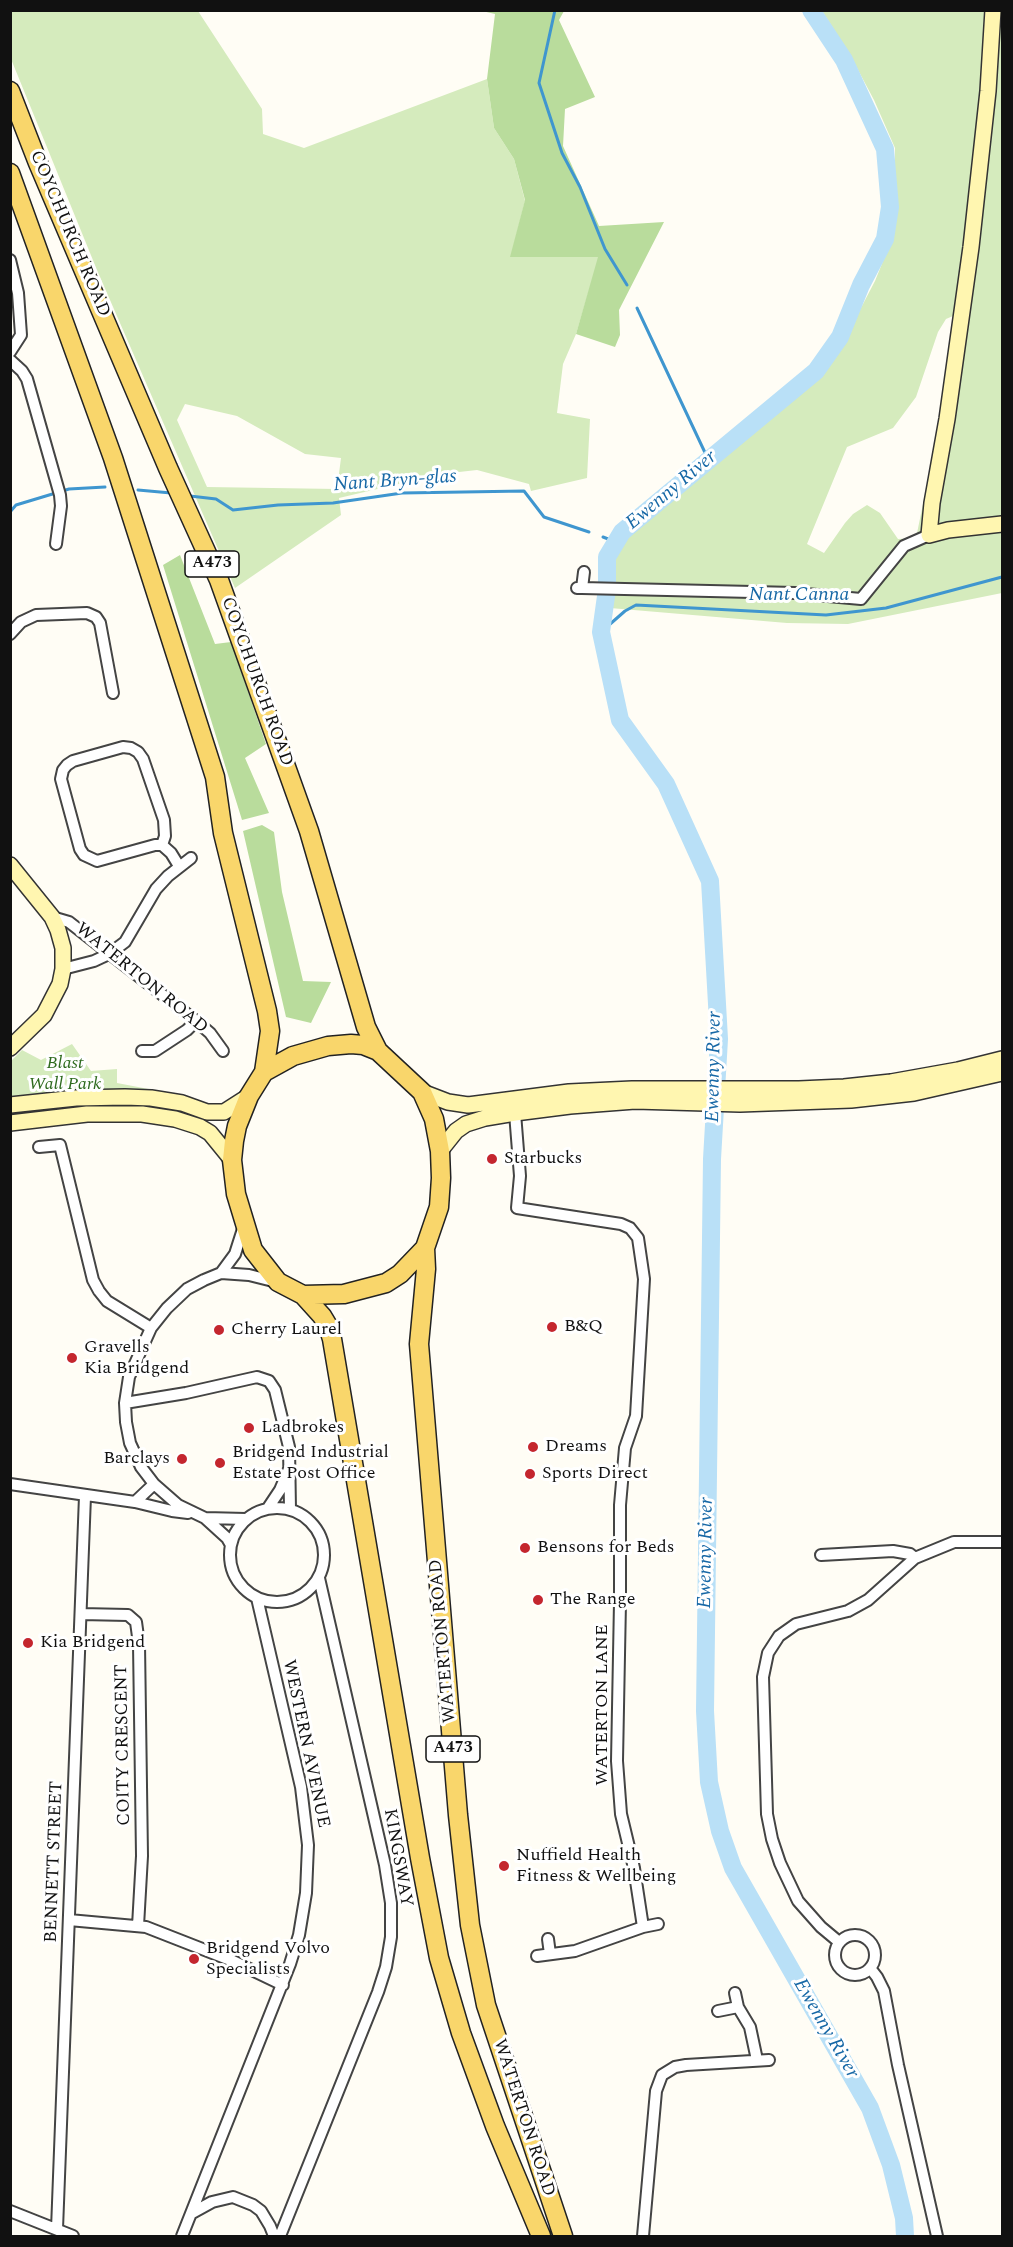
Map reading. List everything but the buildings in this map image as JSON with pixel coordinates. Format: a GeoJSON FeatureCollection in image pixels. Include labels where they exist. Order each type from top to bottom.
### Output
{"type":"FeatureCollection","features":[{"type":"Feature","properties":{"kind":"main road","name":"COYCHURCH ROAD"},"geometry":{"type":"LineString","coordinates":[[10,91],[42,173],[168,468],[219,580],[309,831],[366,1027],[378,1051]]}},
{"type":"Feature","properties":{"kind":"main road","name":"COYCHURCH ROAD"},"geometry":{"type":"LineString","coordinates":[[10,173],[113,458],[215,777],[223,833],[268,1021],[269,1040],[264,1072]]}},
{"type":"Feature","properties":{"kind":"main road"},"geometry":{"type":"LineString","coordinates":[[363,1045],[378,1051],[422,1092],[434,1119],[440,1150],[439,1207],[425,1248],[400,1274],[386,1283],[344,1294],[303,1295],[278,1282],[253,1250],[236,1194],[232,1160],[237,1126],[249,1096],[264,1072],[292,1056],[328,1046],[363,1045]]}},
{"type":"Feature","properties":{"kind":"main road","name":"WATERTON ROAD"},"geometry":{"type":"LineString","coordinates":[[425,1248],[426,1269],[419,1344],[458,1815],[470,1925],[486,2006],[563,2236]]}},
{"type":"Feature","properties":{"kind":"main road","name":"WATERTON ROAD"},"geometry":{"type":"LineString","coordinates":[[303,1295],[322,1316],[332,1339],[439,1958],[461,2033],[495,2126],[541,2236]]}},
{"type":"Feature","properties":{"kind":"street"},"geometry":{"type":"LineString","coordinates":[[929,536],[971,247],[988,91],[993,10]]}},
{"type":"Feature","properties":{"kind":"street"},"geometry":{"type":"LineString","coordinates":[[10,260],[18,293],[21,335],[10,352]]}},
{"type":"Feature","properties":{"kind":"street"},"geometry":{"type":"LineString","coordinates":[[10,360],[22,371],[27,380],[58,490],[61,506],[56,544]]}},
{"type":"Feature","properties":{"kind":"street"},"geometry":{"type":"LineString","coordinates":[[584,572],[584,587],[795,593],[861,599],[903,546],[948,530],[1002,524]]}},
{"type":"Feature","properties":{"kind":"street"},"geometry":{"type":"LineString","coordinates":[[10,634],[21,622],[36,615],[87,613],[96,617],[100,623],[113,693]]}},
{"type":"Feature","properties":{"kind":"street"},"geometry":{"type":"LineString","coordinates":[[162,845],[165,836],[164,820],[143,759],[138,752],[123,747],[73,761],[67,765],[61,779],[80,849],[84,855],[97,861],[149,846],[162,845],[171,853],[179,866]]}},
{"type":"Feature","properties":{"kind":"street"},"geometry":{"type":"LineString","coordinates":[[63,969],[94,961],[109,954],[125,942],[156,890],[179,866],[191,858]]}},
{"type":"Feature","properties":{"kind":"street"},"geometry":{"type":"LineString","coordinates":[[10,865],[52,916],[63,948],[60,984],[44,1015],[10,1048]]}},
{"type":"Feature","properties":{"kind":"street","name":"WATERTON ROAD"},"geometry":{"type":"LineString","coordinates":[[52,916],[69,922],[196,1021],[210,1033],[223,1051]]}},
{"type":"Feature","properties":{"kind":"street"},"geometry":{"type":"LineString","coordinates":[[142,1051],[155,1051],[187,1030],[196,1021]]}},
{"type":"Feature","properties":{"kind":"street"},"geometry":{"type":"LineString","coordinates":[[740,1097],[800,1089],[891,1082],[1002,1059]]}},
{"type":"Feature","properties":{"kind":"street"},"geometry":{"type":"LineString","coordinates":[[422,1092],[448,1102],[468,1105],[568,1092],[632,1089],[695,1096],[851,1100],[947,1086],[1002,1073]]}},
{"type":"Feature","properties":{"kind":"street"},"geometry":{"type":"LineString","coordinates":[[10,1105],[76,1098],[142,1097],[182,1103],[207,1112],[224,1112],[249,1096]]}},
{"type":"Feature","properties":{"kind":"street"},"geometry":{"type":"LineString","coordinates":[[440,1150],[456,1131],[466,1124],[484,1118],[570,1106],[695,1096]]}},
{"type":"Feature","properties":{"kind":"street","name":"WATERTON LANE"},"geometry":{"type":"LineString","coordinates":[[515,1113],[520,1176],[517,1208],[621,1224],[630,1228],[638,1238],[644,1279],[636,1416],[625,1448],[620,1505],[621,1602],[617,1761],[621,1814],[634,1868],[643,1927]]}},
{"type":"Feature","properties":{"kind":"street"},"geometry":{"type":"LineString","coordinates":[[10,1123],[87,1114],[142,1114],[175,1119],[200,1127],[210,1133],[232,1160]]}},
{"type":"Feature","properties":{"kind":"street"},"geometry":{"type":"LineString","coordinates":[[39,1147],[60,1145],[93,1280],[99,1291],[107,1301],[151,1328]]}},
{"type":"Feature","properties":{"kind":"street"},"geometry":{"type":"LineString","coordinates":[[221,1273],[235,1254],[244,1225]]}},
{"type":"Feature","properties":{"kind":"street"},"geometry":{"type":"LineString","coordinates":[[246,1519],[205,1518],[178,1505],[153,1484],[141,1467],[130,1443],[125,1403],[129,1377],[151,1328],[167,1308],[187,1289],[221,1273],[249,1275],[278,1282]]}},
{"type":"Feature","properties":{"kind":"street"},"geometry":{"type":"LineString","coordinates":[[125,1403],[186,1393],[257,1377],[269,1381],[275,1390],[289,1447],[290,1509]]}},
{"type":"Feature","properties":{"kind":"street"},"geometry":{"type":"LineString","coordinates":[[268,1508],[280,1490],[290,1466]]}},
{"type":"Feature","properties":{"kind":"street"},"geometry":{"type":"LineString","coordinates":[[10,1484],[135,1502],[172,1511],[192,1513]]}},
{"type":"Feature","properties":{"kind":"street"},"geometry":{"type":"LineString","coordinates":[[135,1502],[153,1484]]}},
{"type":"Feature","properties":{"kind":"street","name":"BENNETT STREET"},"geometry":{"type":"LineString","coordinates":[[57,2229],[85,1496]]}},
{"type":"Feature","properties":{"kind":"street"},"geometry":{"type":"LineString","coordinates":[[268,1508],[290,1509],[303,1515],[314,1525],[321,1538],[324,1564],[319,1578],[309,1590],[291,1600],[274,1602],[257,1598],[239,1583],[232,1571],[230,1558],[234,1535],[246,1519],[268,1508]]}},
{"type":"Feature","properties":{"kind":"street"},"geometry":{"type":"LineString","coordinates":[[205,1518],[227,1538],[231,1545]]}},
{"type":"Feature","properties":{"kind":"street"},"geometry":{"type":"LineString","coordinates":[[839,1942],[820,1927],[798,1901],[780,1863],[772,1839],[767,1814],[763,1677],[768,1653],[779,1635],[796,1624],[848,1611],[868,1599],[915,1558],[954,1542],[1002,1542]]}},
{"type":"Feature","properties":{"kind":"street"},"geometry":{"type":"LineString","coordinates":[[821,1555],[893,1551],[909,1554],[915,1558]]}},
{"type":"Feature","properties":{"kind":"street","name":"KINGSWAY"},"geometry":{"type":"LineString","coordinates":[[280,2236],[378,1992],[386,1967],[391,1937],[391,1903],[385,1865],[319,1578]]}},
{"type":"Feature","properties":{"kind":"street","name":"WESTERN AVENUE"},"geometry":{"type":"LineString","coordinates":[[182,2236],[293,1957],[303,1914],[308,1878],[309,1845],[299,1779],[257,1598]]}},
{"type":"Feature","properties":{"kind":"street","name":"COITY CRESCENT"},"geometry":{"type":"LineString","coordinates":[[81,1614],[128,1615],[136,1622],[139,1644],[142,1856],[138,1926]]}},
{"type":"Feature","properties":{"kind":"street"},"geometry":{"type":"LineString","coordinates":[[69,1920],[146,1927],[233,1961],[283,1985]]}},
{"type":"Feature","properties":{"kind":"street"},"geometry":{"type":"LineString","coordinates":[[537,1956],[575,1951],[658,1924]]}},
{"type":"Feature","properties":{"kind":"street"},"geometry":{"type":"LineString","coordinates":[[853,1935],[866,1938],[874,1948],[875,1956],[870,1968],[854,1975],[842,1970],[838,1966],[835,1954],[839,1942],[853,1935]]}},
{"type":"Feature","properties":{"kind":"street"},"geometry":{"type":"LineString","coordinates":[[548,1939],[550,1954]]}},
{"type":"Feature","properties":{"kind":"street"},"geometry":{"type":"LineString","coordinates":[[870,1968],[878,1977],[884,1991],[896,2056],[937,2236]]}},
{"type":"Feature","properties":{"kind":"street"},"geometry":{"type":"LineString","coordinates":[[735,1993],[738,2007],[750,2027],[757,2060]]}},
{"type":"Feature","properties":{"kind":"street"},"geometry":{"type":"LineString","coordinates":[[718,2011],[738,2007]]}},
{"type":"Feature","properties":{"kind":"street"},"geometry":{"type":"LineString","coordinates":[[643,2236],[656,2091],[662,2075],[670,2069],[686,2065],[769,2060]]}},
{"type":"Feature","properties":{"kind":"street"},"geometry":{"type":"LineString","coordinates":[[191,2213],[212,2202],[233,2197],[261,2211],[274,2236]]}},
{"type":"Feature","properties":{"kind":"street"},"geometry":{"type":"LineString","coordinates":[[10,2211],[74,2236]]}},
{"type":"Feature","properties":{"kind":"green space"},"geometry":{"type":"Polygon","coordinates":[[[10,11],[198,11],[262,109],[263,134],[304,148],[487,79],[494,128],[514,159],[525,201],[511,256],[599,257],[576,334],[563,364],[557,413],[590,419],[587,478],[531,491],[529,484],[477,470],[441,474],[339,498],[341,515],[235,588],[97,270],[11,59],[10,11]],[[185,404],[177,420],[207,487],[337,489],[341,458],[305,454],[237,416],[185,404]]]}},
{"type":"Feature","properties":{"kind":"green space"},"geometry":{"type":"Polygon","coordinates":[[[482,11],[564,11],[559,20],[595,97],[565,109],[563,146],[599,226],[664,222],[619,310],[620,335],[615,347],[576,334],[598,257],[510,257],[525,200],[514,159],[494,128],[487,79],[495,14],[482,11]]]}},
{"type":"Feature","properties":{"kind":"green space"},"geometry":{"type":"Polygon","coordinates":[[[822,11],[1002,11],[1002,593],[848,624],[787,623],[610,608],[614,552],[620,543],[630,532],[815,381],[837,351],[875,281],[890,244],[895,223],[895,148],[874,100],[849,53],[822,11]],[[953,316],[946,319],[938,332],[916,397],[893,428],[847,447],[807,544],[824,553],[853,514],[867,505],[880,513],[898,539],[916,538],[940,421],[953,316]]]}},
{"type":"Feature","properties":{"kind":"green space"},"geometry":{"type":"Polygon","coordinates":[[[180,555],[215,644],[231,642],[266,744],[245,758],[269,813],[242,820],[163,565],[180,555]]]}},
{"type":"Feature","properties":{"kind":"green space"},"geometry":{"type":"Polygon","coordinates":[[[262,825],[274,832],[282,892],[303,981],[331,982],[311,1023],[286,1017],[243,831],[262,825]]]}},
{"type":"Feature","properties":{"kind":"green space","name":"Blast Wall Park"},"geometry":{"type":"Polygon","coordinates":[[[72,1044],[91,1071],[117,1069],[117,1083],[159,1091],[159,1093],[17,1099],[11,1096],[11,1061],[22,1050],[41,1060],[72,1044]]]}},
{"type":"Feature","properties":{"kind":"waterway"},"geometry":{"type":"LineString","coordinates":[[555,10],[539,83],[562,153],[580,187],[605,249],[627,285]]}},
{"type":"Feature","properties":{"kind":"waterway","name":"Ewenny River"},"geometry":{"type":"LineString","coordinates":[[811,10],[844,60],[885,149],[890,207],[885,239],[861,285],[840,337],[816,371],[622,532],[607,557],[607,589],[601,632],[620,720],[666,784],[710,881],[719,1039],[712,1159],[705,1711],[709,1782],[720,1831],[733,1868],[870,2108],[891,2165],[904,2218],[905,2236]]}},
{"type":"Feature","properties":{"kind":"waterway"},"geometry":{"type":"LineString","coordinates":[[637,308],[708,459]]}},
{"type":"Feature","properties":{"kind":"waterway","name":"Nant Bryn-glas"},"geometry":{"type":"LineString","coordinates":[[10,512],[16,505],[69,489],[105,487]]}},
{"type":"Feature","properties":{"kind":"waterway","name":"Nant Bryn-glas"},"geometry":{"type":"LineString","coordinates":[[138,490],[171,493]]}},
{"type":"Feature","properties":{"kind":"waterway","name":"Nant Bryn-glas"},"geometry":{"type":"LineString","coordinates":[[190,496],[216,499],[233,510],[278,505],[333,503],[402,493],[524,491],[544,517],[589,532]]}},
{"type":"Feature","properties":{"kind":"waterway","name":"Nant Bryn-glas"},"geometry":{"type":"LineString","coordinates":[[603,537],[616,542]]}},
{"type":"Feature","properties":{"kind":"waterway","name":"Nant Canna"},"geometry":{"type":"LineString","coordinates":[[601,632],[625,611],[636,605],[826,615],[886,608],[1002,577]]}},
{"type":"Feature","properties":{"kind":"place","name":"Starbucks"},"geometry":{"type":"Point","coordinates":[492,1159]}},
{"type":"Feature","properties":{"kind":"place","name":"B&Q"},"geometry":{"type":"Point","coordinates":[552,1327]}},
{"type":"Feature","properties":{"kind":"place","name":"Cherry Laurel"},"geometry":{"type":"Point","coordinates":[219,1330]}},
{"type":"Feature","properties":{"kind":"place","name":"Gravells Kia Bridgend"},"geometry":{"type":"Point","coordinates":[72,1358]}},
{"type":"Feature","properties":{"kind":"place","name":"Ladbrokes"},"geometry":{"type":"Point","coordinates":[249,1428]}},
{"type":"Feature","properties":{"kind":"place","name":"Dreams"},"geometry":{"type":"Point","coordinates":[533,1447]}},
{"type":"Feature","properties":{"kind":"place","name":"Barclays"},"geometry":{"type":"Point","coordinates":[182,1459]}},
{"type":"Feature","properties":{"kind":"place","name":"Bridgend Industrial Estate Post Office"},"geometry":{"type":"Point","coordinates":[220,1463]}},
{"type":"Feature","properties":{"kind":"place","name":"Sports Direct"},"geometry":{"type":"Point","coordinates":[530,1474]}},
{"type":"Feature","properties":{"kind":"place","name":"Bensons for Beds"},"geometry":{"type":"Point","coordinates":[525,1548]}},
{"type":"Feature","properties":{"kind":"place","name":"The Range"},"geometry":{"type":"Point","coordinates":[538,1600]}},
{"type":"Feature","properties":{"kind":"place","name":"Kia Bridgend"},"geometry":{"type":"Point","coordinates":[28,1643]}},
{"type":"Feature","properties":{"kind":"place","name":"Nuffield Health Fitness & Wellbeing"},"geometry":{"type":"Point","coordinates":[504,1866]}},
{"type":"Feature","properties":{"kind":"place","name":"Bridgend Volvo Specialists"},"geometry":{"type":"Point","coordinates":[194,1959]}}]}
